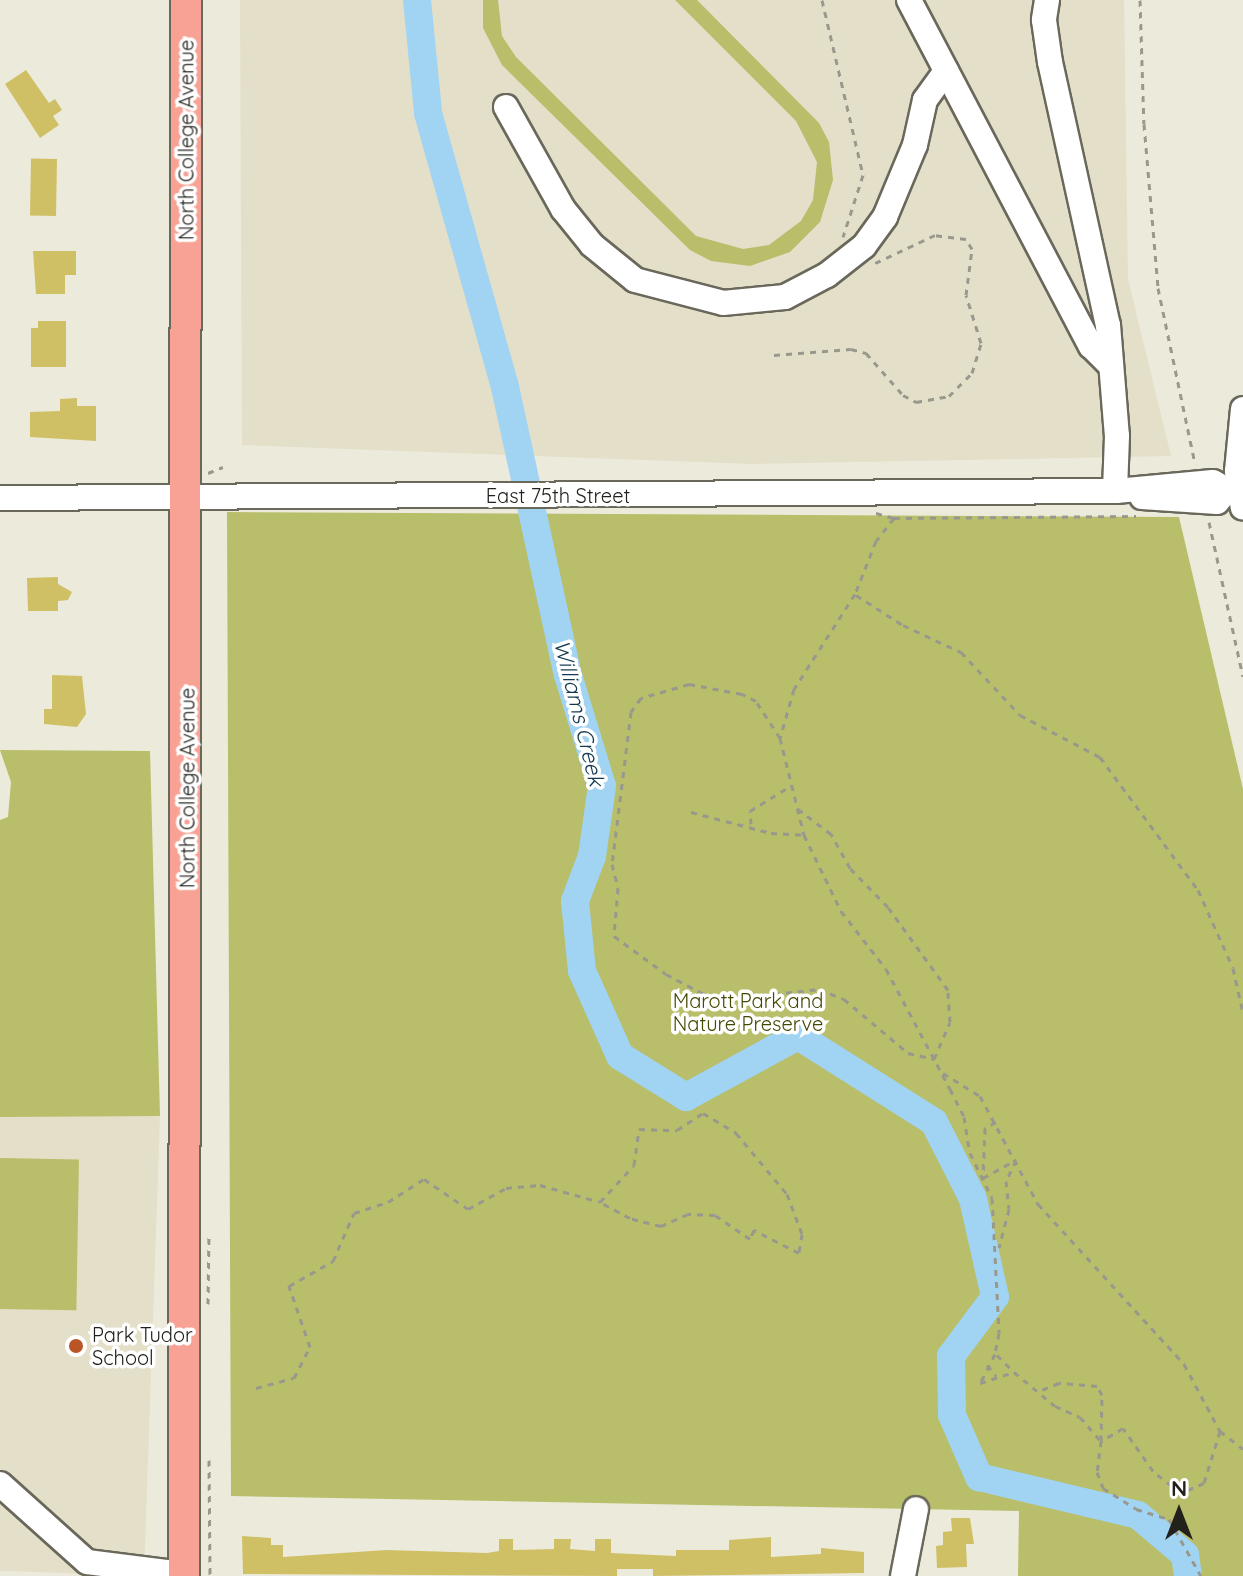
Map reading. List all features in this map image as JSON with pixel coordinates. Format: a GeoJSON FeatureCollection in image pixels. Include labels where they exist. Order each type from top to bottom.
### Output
{"type":"FeatureCollection","features":[{"type":"Feature","properties":{"kind":"main road","name":"North College Avenue"},"geometry":{"type":"LineString","coordinates":[[184,1575],[186,0]]}},
{"type":"Feature","properties":{"kind":"street"},"geometry":{"type":"LineString","coordinates":[[909,0],[1091,346],[1111,366]]}},
{"type":"Feature","properties":{"kind":"street"},"geometry":{"type":"LineString","coordinates":[[1047,0],[1044,20],[1050,62],[1094,255],[1111,366],[1116,491]]}},
{"type":"Feature","properties":{"kind":"street"},"geometry":{"type":"LineString","coordinates":[[506,107],[563,209],[592,245],[635,280],[723,303],[785,297],[852,255],[885,217],[915,145],[925,100],[946,71]]}},
{"type":"Feature","properties":{"kind":"street"},"geometry":{"type":"LineString","coordinates":[[1238,493],[1243,409]]}},
{"type":"Feature","properties":{"kind":"street","name":"East 75th Street"},"geometry":{"type":"LineString","coordinates":[[0,498],[186,494],[650,495],[1116,491],[1213,482],[1238,493]]}},
{"type":"Feature","properties":{"kind":"street"},"geometry":{"type":"LineString","coordinates":[[0,1484],[86,1569],[184,1575]]}},
{"type":"Feature","properties":{"kind":"street"},"geometry":{"type":"LineString","coordinates":[[903,1576],[916,1509]]}},
{"type":"Feature","properties":{"kind":"path"},"geometry":{"type":"LineString","coordinates":[[774,355],[851,349],[866,353],[903,395],[916,402],[949,396],[972,373],[981,343],[966,295],[972,249],[966,239],[935,235],[874,264],[859,264],[842,235],[863,167],[822,0]]}},
{"type":"Feature","properties":{"kind":"path"},"geometry":{"type":"LineString","coordinates":[[1140,0],[1144,124],[1158,288],[1197,473]]}},
{"type":"Feature","properties":{"kind":"path"},"geometry":{"type":"LineString","coordinates":[[208,473],[223,467]]}},
{"type":"Feature","properties":{"kind":"path"},"geometry":{"type":"LineString","coordinates":[[870,511],[894,518],[1149,516]]}},
{"type":"Feature","properties":{"kind":"path"},"geometry":{"type":"LineString","coordinates":[[1208,516],[1243,676]]}},
{"type":"Feature","properties":{"kind":"path"},"geometry":{"type":"LineString","coordinates":[[780,738],[794,689],[855,594],[876,541],[894,518]]}},
{"type":"Feature","properties":{"kind":"path"},"geometry":{"type":"LineString","coordinates":[[855,594],[903,625],[961,652],[1020,715],[1100,757],[1198,890],[1233,968],[1243,1013]]}},
{"type":"Feature","properties":{"kind":"path"},"geometry":{"type":"LineString","coordinates":[[934,1059],[908,1053],[844,999],[819,989],[726,999],[704,994],[666,974],[614,936],[618,888],[612,864],[631,712],[641,698],[689,684],[742,694],[756,701],[780,738],[804,835],[841,911],[886,969],[941,1071],[964,1117],[970,1153],[996,1212],[999,1251],[995,1354],[980,1383],[1014,1372]]}},
{"type":"Feature","properties":{"kind":"path"},"geometry":{"type":"LineString","coordinates":[[751,824],[750,811],[792,785]]}},
{"type":"Feature","properties":{"kind":"path"},"geometry":{"type":"LineString","coordinates":[[798,809],[831,834],[850,868],[888,907],[948,990],[950,1022],[934,1059]]}},
{"type":"Feature","properties":{"kind":"path"},"geometry":{"type":"LineString","coordinates":[[691,812],[751,824],[771,833],[804,835]]}},
{"type":"Feature","properties":{"kind":"path"},"geometry":{"type":"LineString","coordinates":[[941,1071],[980,1096],[1038,1204],[1184,1364],[1220,1431],[1243,1449]]}},
{"type":"Feature","properties":{"kind":"path"},"geometry":{"type":"LineString","coordinates":[[256,1388],[294,1378],[310,1347],[289,1286],[333,1261],[354,1213],[388,1202],[424,1179],[468,1209],[506,1188],[540,1185],[600,1202],[630,1218],[661,1226],[688,1214],[715,1215],[750,1239],[754,1230],[799,1253],[802,1234],[787,1194],[736,1133],[703,1113],[677,1130],[639,1129],[634,1165],[600,1202]]}},
{"type":"Feature","properties":{"kind":"path"},"geometry":{"type":"LineString","coordinates":[[983,1178],[985,1128],[996,1122]]}},
{"type":"Feature","properties":{"kind":"path"},"geometry":{"type":"LineString","coordinates":[[983,1178],[1016,1160]]}},
{"type":"Feature","properties":{"kind":"path"},"geometry":{"type":"LineString","coordinates":[[999,1251],[1009,1209],[1006,1181],[1016,1160]]}},
{"type":"Feature","properties":{"kind":"path"},"geometry":{"type":"LineString","coordinates":[[995,1354],[1014,1372],[1042,1390],[1055,1406],[1080,1417],[1101,1441]]}},
{"type":"Feature","properties":{"kind":"path"},"geometry":{"type":"LineString","coordinates":[[987,1365],[996,1376]]}},
{"type":"Feature","properties":{"kind":"path"},"geometry":{"type":"LineString","coordinates":[[1042,1390],[1059,1383],[1102,1389],[1097,1472],[1103,1488],[1136,1509],[1169,1519],[1201,1576]]}},
{"type":"Feature","properties":{"kind":"path"},"geometry":{"type":"LineString","coordinates":[[1101,1441],[1123,1428],[1153,1471],[1181,1493],[1204,1483],[1220,1431]]}},
{"type":"Feature","properties":{"kind":"shaded area"},"geometry":{"type":"Polygon","coordinates":[[[240,0],[1124,0],[1128,279],[1171,456],[753,464],[242,445],[240,0]]]}},
{"type":"Feature","properties":{"kind":"shaded area","name":"Park Tudor School"},"geometry":{"type":"Polygon","coordinates":[[[0,1110],[160,1116],[144,1576],[0,1571],[0,1110]]]}},
{"type":"Feature","properties":{"kind":"green space"},"geometry":{"type":"Polygon","coordinates":[[[483,0],[498,0],[502,36],[516,57],[696,236],[743,249],[769,245],[801,221],[813,200],[817,162],[796,121],[675,0],[697,0],[819,123],[829,142],[833,180],[820,222],[790,252],[750,266],[711,261],[690,250],[502,65],[483,28],[483,0]]]}},
{"type":"Feature","properties":{"kind":"green space","name":"Marott Park and Nature Preserve"},"geometry":{"type":"Polygon","coordinates":[[[227,512],[1179,517],[1243,789],[1243,1576],[1018,1576],[1019,1511],[231,1496],[227,512]]]}},
{"type":"Feature","properties":{"kind":"green space"},"geometry":{"type":"Polygon","coordinates":[[[0,750],[150,751],[160,1116],[0,1117],[0,820],[8,817],[11,782],[0,750]]]}},
{"type":"Feature","properties":{"kind":"green space"},"geometry":{"type":"Polygon","coordinates":[[[0,1158],[79,1159],[76,1310],[0,1309],[0,1158]]]}},
{"type":"Feature","properties":{"kind":"building"},"geometry":{"type":"Polygon","coordinates":[[[26,70],[49,103],[55,99],[62,110],[53,116],[59,125],[40,138],[5,84],[26,70]]]}},
{"type":"Feature","properties":{"kind":"building"},"geometry":{"type":"Polygon","coordinates":[[[31,159],[57,159],[56,216],[30,216],[31,159]]]}},
{"type":"Feature","properties":{"kind":"building"},"geometry":{"type":"Polygon","coordinates":[[[33,251],[76,251],[76,275],[65,275],[65,294],[36,294],[33,251]]]}},
{"type":"Feature","properties":{"kind":"building"},"geometry":{"type":"Polygon","coordinates":[[[38,321],[66,321],[66,367],[31,367],[31,328],[38,328],[38,321]]]}},
{"type":"Feature","properties":{"kind":"building"},"geometry":{"type":"Polygon","coordinates":[[[77,398],[77,406],[96,406],[96,441],[30,437],[30,412],[60,411],[60,399],[77,398]]]}},
{"type":"Feature","properties":{"kind":"building"},"geometry":{"type":"Polygon","coordinates":[[[58,577],[58,584],[72,592],[68,600],[58,601],[58,611],[28,611],[27,578],[58,577]]]}},
{"type":"Feature","properties":{"kind":"building"},"geometry":{"type":"Polygon","coordinates":[[[52,675],[82,676],[86,714],[77,727],[44,724],[44,709],[52,709],[52,675]]]}},
{"type":"Feature","properties":{"kind":"building"},"geometry":{"type":"Polygon","coordinates":[[[951,1518],[970,1518],[974,1544],[966,1544],[967,1567],[937,1568],[936,1546],[943,1545],[943,1532],[952,1531],[951,1518]]]}},
{"type":"Feature","properties":{"kind":"building"},"geometry":{"type":"Polygon","coordinates":[[[242,1536],[271,1538],[271,1545],[283,1545],[283,1557],[386,1550],[487,1553],[499,1551],[499,1539],[513,1539],[513,1550],[554,1549],[554,1539],[571,1539],[570,1549],[595,1551],[595,1539],[611,1539],[611,1553],[676,1556],[676,1550],[729,1550],[729,1540],[771,1537],[771,1557],[821,1554],[821,1548],[864,1552],[864,1573],[653,1576],[653,1569],[617,1569],[617,1576],[243,1574],[242,1536]]]}},
{"type":"Feature","properties":{"kind":"waterway","name":"Williams Creek"},"geometry":{"type":"LineString","coordinates":[[417,0],[428,113],[505,387],[568,675],[602,786],[592,856],[575,901],[582,971],[620,1056],[686,1097],[798,1036],[934,1122],[973,1199],[995,1297],[951,1356],[952,1415],[979,1477],[1138,1515],[1185,1555],[1188,1576]]}},
{"type":"Feature","properties":{"kind":"place","name":"Park Tudor School"},"geometry":{"type":"Point","coordinates":[76,1346]}}]}
